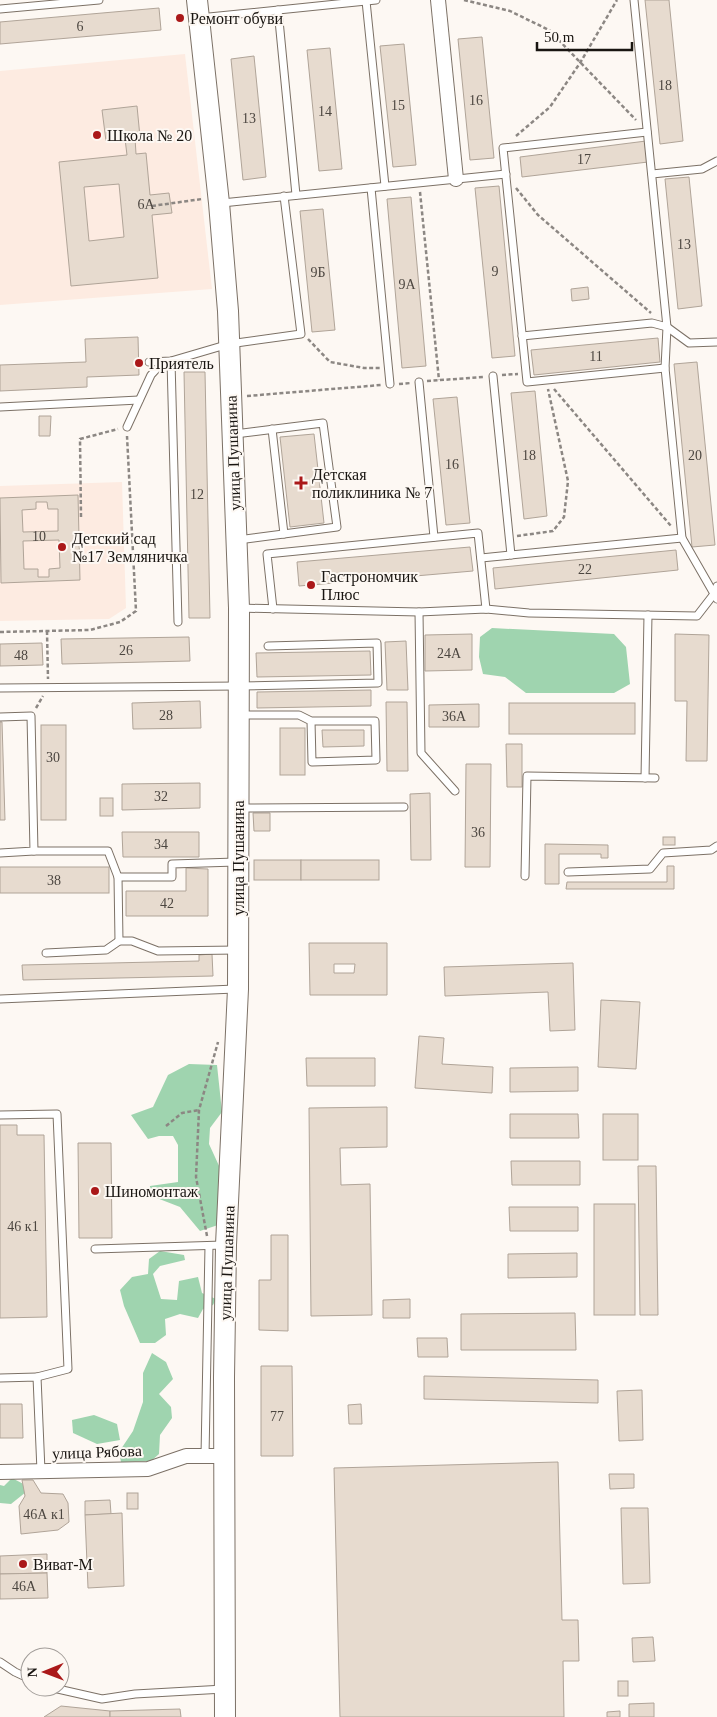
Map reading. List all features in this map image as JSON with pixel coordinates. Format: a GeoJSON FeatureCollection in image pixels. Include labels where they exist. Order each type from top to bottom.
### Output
{"type":"FeatureCollection","features":[{"type":"Feature","properties":{"kind":"street"},"geometry":{"type":"LineString","coordinates":[[438,0],[456,179]]}},
{"type":"Feature","properties":{"kind":"street","name":"улица Пушанина"},"geometry":{"type":"LineString","coordinates":[[198,9],[219,203],[229,344],[239,608],[238,989],[217,1246],[214,1456],[224,1717]]}},
{"type":"Feature","properties":{"kind":"street","name":"улица Рябова"},"geometry":{"type":"LineString","coordinates":[[0,1472],[148,1469],[186,1456],[214,1456]]}},
{"type":"Feature","properties":{"kind":"lane"},"geometry":{"type":"LineString","coordinates":[[0,9],[25,3],[99,0]]}},
{"type":"Feature","properties":{"kind":"lane"},"geometry":{"type":"LineString","coordinates":[[198,9],[278,10],[376,0]]}},
{"type":"Feature","properties":{"kind":"lane"},"geometry":{"type":"LineString","coordinates":[[634,0],[667,327],[665,368],[682,538],[715,597]]}},
{"type":"Feature","properties":{"kind":"lane"},"geometry":{"type":"LineString","coordinates":[[366,1],[385,186]]}},
{"type":"Feature","properties":{"kind":"lane"},"geometry":{"type":"LineString","coordinates":[[278,10],[296,195]]}},
{"type":"Feature","properties":{"kind":"lane"},"geometry":{"type":"LineString","coordinates":[[647,132],[503,148],[527,382],[665,368]]}},
{"type":"Feature","properties":{"kind":"lane"},"geometry":{"type":"LineString","coordinates":[[652,174],[702,169],[717,161]]}},
{"type":"Feature","properties":{"kind":"lane"},"geometry":{"type":"LineString","coordinates":[[219,203],[506,174]]}},
{"type":"Feature","properties":{"kind":"lane"},"geometry":{"type":"LineString","coordinates":[[371,188],[390,384]]}},
{"type":"Feature","properties":{"kind":"lane"},"geometry":{"type":"LineString","coordinates":[[149,362],[167,361],[229,344],[301,334],[284,196]]}},
{"type":"Feature","properties":{"kind":"lane"},"geometry":{"type":"LineString","coordinates":[[522,336],[652,323],[667,327],[689,343],[717,342]]}},
{"type":"Feature","properties":{"kind":"lane"},"geometry":{"type":"LineString","coordinates":[[127,427],[151,375],[167,361]]}},
{"type":"Feature","properties":{"kind":"lane"},"geometry":{"type":"LineString","coordinates":[[167,361],[178,622]]}},
{"type":"Feature","properties":{"kind":"lane"},"geometry":{"type":"LineString","coordinates":[[493,376],[511,555]]}},
{"type":"Feature","properties":{"kind":"lane"},"geometry":{"type":"LineString","coordinates":[[419,382],[434,537]]}},
{"type":"Feature","properties":{"kind":"lane"},"geometry":{"type":"LineString","coordinates":[[0,407],[139,400]]}},
{"type":"Feature","properties":{"kind":"lane"},"geometry":{"type":"LineString","coordinates":[[232,434],[323,423],[337,527],[236,540]]}},
{"type":"Feature","properties":{"kind":"lane"},"geometry":{"type":"LineString","coordinates":[[272,429],[284,534]]}},
{"type":"Feature","properties":{"kind":"lane"},"geometry":{"type":"LineString","coordinates":[[273,609],[267,554],[478,533],[486,609]]}},
{"type":"Feature","properties":{"kind":"lane"},"geometry":{"type":"LineString","coordinates":[[481,558],[682,538]]}},
{"type":"Feature","properties":{"kind":"lane"},"geometry":{"type":"LineString","coordinates":[[239,608],[419,612],[486,609],[529,613],[697,616],[715,597],[717,586]]}},
{"type":"Feature","properties":{"kind":"lane"},"geometry":{"type":"LineString","coordinates":[[419,612],[421,753],[455,791]]}},
{"type":"Feature","properties":{"kind":"lane"},"geometry":{"type":"LineString","coordinates":[[645,778],[648,615]]}},
{"type":"Feature","properties":{"kind":"lane"},"geometry":{"type":"LineString","coordinates":[[0,688],[378,683],[377,643],[268,646]]}},
{"type":"Feature","properties":{"kind":"lane"},"geometry":{"type":"LineString","coordinates":[[238,715],[299,715],[311,721],[375,721],[376,760],[312,762],[311,721]]}},
{"type":"Feature","properties":{"kind":"lane"},"geometry":{"type":"LineString","coordinates":[[0,717],[31,716],[34,851]]}},
{"type":"Feature","properties":{"kind":"lane"},"geometry":{"type":"LineString","coordinates":[[525,876],[527,776],[655,778]]}},
{"type":"Feature","properties":{"kind":"lane"},"geometry":{"type":"LineString","coordinates":[[238,808],[404,807]]}},
{"type":"Feature","properties":{"kind":"lane"},"geometry":{"type":"LineString","coordinates":[[568,872],[650,870],[663,853],[711,850],[717,846]]}},
{"type":"Feature","properties":{"kind":"lane"},"geometry":{"type":"LineString","coordinates":[[0,853],[108,851],[118,877],[119,940]]}},
{"type":"Feature","properties":{"kind":"lane"},"geometry":{"type":"LineString","coordinates":[[118,877],[172,877],[172,864],[238,862]]}},
{"type":"Feature","properties":{"kind":"lane"},"geometry":{"type":"LineString","coordinates":[[46,953],[106,950],[119,940],[132,941],[158,951],[238,950]]}},
{"type":"Feature","properties":{"kind":"lane"},"geometry":{"type":"LineString","coordinates":[[0,999],[238,989]]}},
{"type":"Feature","properties":{"kind":"lane"},"geometry":{"type":"LineString","coordinates":[[0,1115],[57,1114],[68,1369],[37,1377],[0,1378]]}},
{"type":"Feature","properties":{"kind":"lane"},"geometry":{"type":"LineString","coordinates":[[95,1249],[217,1246]]}},
{"type":"Feature","properties":{"kind":"lane"},"geometry":{"type":"LineString","coordinates":[[37,1377],[41,1471]]}},
{"type":"Feature","properties":{"kind":"lane"},"geometry":{"type":"LineString","coordinates":[[0,1662],[20,1674]]}},
{"type":"Feature","properties":{"kind":"lane"},"geometry":{"type":"LineString","coordinates":[[70,1692],[102,1699],[135,1694],[224,1689]]}},
{"type":"Feature","properties":{"kind":"path"},"geometry":{"type":"LineString","coordinates":[[464,0],[510,11],[549,30],[647,132]]}},
{"type":"Feature","properties":{"kind":"path"},"geometry":{"type":"LineString","coordinates":[[503,148],[550,107],[580,63],[617,0]]}},
{"type":"Feature","properties":{"kind":"path"},"geometry":{"type":"LineString","coordinates":[[506,174],[538,215],[667,327]]}},
{"type":"Feature","properties":{"kind":"path"},"geometry":{"type":"LineString","coordinates":[[419,183],[439,380]]}},
{"type":"Feature","properties":{"kind":"path"},"geometry":{"type":"LineString","coordinates":[[152,206],[202,199],[219,203]]}},
{"type":"Feature","properties":{"kind":"path"},"geometry":{"type":"LineString","coordinates":[[301,334],[330,362],[364,368],[389,368]]}},
{"type":"Feature","properties":{"kind":"path"},"geometry":{"type":"LineString","coordinates":[[231,397],[526,373]]}},
{"type":"Feature","properties":{"kind":"path"},"geometry":{"type":"LineString","coordinates":[[510,538],[553,531],[564,517],[568,480],[547,380]]}},
{"type":"Feature","properties":{"kind":"path"},"geometry":{"type":"LineString","coordinates":[[547,380],[682,538]]}},
{"type":"Feature","properties":{"kind":"path"},"geometry":{"type":"LineString","coordinates":[[0,632],[90,630],[120,622],[136,611],[127,427],[80,439],[81,517]]}},
{"type":"Feature","properties":{"kind":"path"},"geometry":{"type":"LineString","coordinates":[[31,716],[48,688],[47,631]]}},
{"type":"Feature","properties":{"kind":"path"},"geometry":{"type":"LineString","coordinates":[[217,1246],[196,1177],[199,1110],[218,1047],[218,1037]]}},
{"type":"Feature","properties":{"kind":"path"},"geometry":{"type":"LineString","coordinates":[[166,1126],[182,1113],[199,1110]]}},
{"type":"Feature","properties":{"kind":"shaded area","name":"Школа № 20"},"geometry":{"type":"Polygon","coordinates":[[[185,54],[212,289],[0,305],[0,71],[185,54]]]}},
{"type":"Feature","properties":{"kind":"shaded area","name":"Детский сад №17 Земляничка"},"geometry":{"type":"Polygon","coordinates":[[[122,482],[126,608],[109,619],[0,621],[0,486],[122,482]]]}},
{"type":"Feature","properties":{"kind":"green space"},"geometry":{"type":"Polygon","coordinates":[[[492,628],[614,634],[626,647],[630,684],[614,693],[526,693],[505,677],[483,674],[479,657],[480,637],[492,628]]]}},
{"type":"Feature","properties":{"kind":"green space"},"geometry":{"type":"Polygon","coordinates":[[[189,1064],[217,1065],[222,1112],[210,1128],[209,1144],[220,1168],[218,1225],[200,1231],[180,1207],[149,1195],[150,1186],[178,1182],[178,1145],[173,1136],[159,1136],[148,1139],[131,1115],[153,1107],[168,1075],[189,1064]]]}},
{"type":"Feature","properties":{"kind":"green space"},"geometry":{"type":"Polygon","coordinates":[[[160,1251],[184,1255],[185,1260],[160,1266],[153,1274],[161,1299],[177,1300],[179,1281],[198,1277],[202,1293],[216,1299],[213,1305],[203,1309],[198,1318],[180,1314],[165,1319],[166,1335],[155,1343],[140,1343],[124,1306],[120,1290],[132,1277],[148,1274],[149,1259],[160,1251]]]}},
{"type":"Feature","properties":{"kind":"green space"},"geometry":{"type":"Polygon","coordinates":[[[152,1353],[166,1362],[173,1379],[159,1394],[171,1407],[172,1418],[160,1435],[159,1454],[151,1461],[121,1462],[119,1452],[133,1431],[143,1402],[143,1373],[152,1353]]]}},
{"type":"Feature","properties":{"kind":"green space"},"geometry":{"type":"Polygon","coordinates":[[[94,1415],[117,1424],[120,1440],[97,1444],[73,1433],[72,1420],[94,1415]]]}},
{"type":"Feature","properties":{"kind":"green space"},"geometry":{"type":"Polygon","coordinates":[[[12,1478],[31,1488],[11,1504],[0,1503],[0,1485],[4,1486],[12,1478]]]}},
{"type":"Feature","properties":{"kind":"building"},"geometry":{"type":"Polygon","coordinates":[[[645,0],[669,0],[683,141],[660,144],[645,0]]]}},
{"type":"Feature","properties":{"kind":"building"},"geometry":{"type":"Polygon","coordinates":[[[159,8],[161,30],[0,44],[0,22],[159,8]]]}},
{"type":"Feature","properties":{"kind":"building"},"geometry":{"type":"Polygon","coordinates":[[[482,37],[494,158],[470,160],[458,39],[482,37]]]}},
{"type":"Feature","properties":{"kind":"building"},"geometry":{"type":"Polygon","coordinates":[[[404,44],[416,165],[393,167],[380,46],[404,44]]]}},
{"type":"Feature","properties":{"kind":"building"},"geometry":{"type":"Polygon","coordinates":[[[330,48],[342,169],[319,171],[307,50],[330,48]]]}},
{"type":"Feature","properties":{"kind":"building"},"geometry":{"type":"Polygon","coordinates":[[[254,56],[266,177],[243,180],[231,59],[254,56]]]}},
{"type":"Feature","properties":{"kind":"building"},"geometry":{"type":"Polygon","coordinates":[[[137,106],[140,137],[135,138],[136,154],[146,153],[150,195],[169,193],[172,213],[152,215],[158,278],[71,286],[59,162],[127,155],[125,139],[106,141],[102,110],[137,106]],[[119,184],[84,187],[89,241],[124,237],[119,184]]]}},
{"type":"Feature","properties":{"kind":"building"},"geometry":{"type":"Polygon","coordinates":[[[646,141],[648,162],[522,177],[520,157],[646,141]]]}},
{"type":"Feature","properties":{"kind":"building"},"geometry":{"type":"Polygon","coordinates":[[[689,177],[702,306],[678,309],[665,179],[689,177]]]}},
{"type":"Feature","properties":{"kind":"building"},"geometry":{"type":"Polygon","coordinates":[[[499,186],[515,356],[492,358],[475,188],[499,186]]]}},
{"type":"Feature","properties":{"kind":"building"},"geometry":{"type":"Polygon","coordinates":[[[411,197],[426,366],[402,368],[387,199],[411,197]]]}},
{"type":"Feature","properties":{"kind":"building"},"geometry":{"type":"Polygon","coordinates":[[[323,209],[335,330],[312,332],[300,211],[323,209]]]}},
{"type":"Feature","properties":{"kind":"building"},"geometry":{"type":"Polygon","coordinates":[[[588,287],[589,299],[572,301],[571,289],[588,287]]]}},
{"type":"Feature","properties":{"kind":"building"},"geometry":{"type":"Polygon","coordinates":[[[138,337],[139,375],[87,377],[87,387],[0,391],[0,365],[86,362],[85,339],[138,337]]]}},
{"type":"Feature","properties":{"kind":"building"},"geometry":{"type":"Polygon","coordinates":[[[658,338],[660,362],[534,375],[531,350],[658,338]]]}},
{"type":"Feature","properties":{"kind":"building"},"geometry":{"type":"Polygon","coordinates":[[[697,362],[715,545],[692,547],[674,364],[697,362]]]}},
{"type":"Feature","properties":{"kind":"building"},"geometry":{"type":"Polygon","coordinates":[[[184,372],[205,372],[210,618],[189,618],[184,372]]]}},
{"type":"Feature","properties":{"kind":"building"},"geometry":{"type":"Polygon","coordinates":[[[535,391],[547,516],[524,519],[511,393],[535,391]]]}},
{"type":"Feature","properties":{"kind":"building"},"geometry":{"type":"Polygon","coordinates":[[[457,397],[470,523],[446,525],[433,399],[457,397]]]}},
{"type":"Feature","properties":{"kind":"building"},"geometry":{"type":"Polygon","coordinates":[[[39,416],[51,416],[50,436],[39,436],[39,416]]]}},
{"type":"Feature","properties":{"kind":"building"},"geometry":{"type":"Polygon","coordinates":[[[314,434],[324,523],[290,527],[280,437],[314,434]]]}},
{"type":"Feature","properties":{"kind":"building"},"geometry":{"type":"Polygon","coordinates":[[[78,495],[80,580],[1,583],[0,498],[78,495]],[[36,502],[36,509],[22,510],[23,532],[58,531],[58,509],[48,509],[47,502],[36,502]],[[59,540],[23,541],[24,569],[38,569],[38,577],[49,577],[49,569],[60,568],[59,540]]]}},
{"type":"Feature","properties":{"kind":"building"},"geometry":{"type":"Polygon","coordinates":[[[470,547],[473,571],[299,586],[297,562],[470,547]]]}},
{"type":"Feature","properties":{"kind":"building"},"geometry":{"type":"Polygon","coordinates":[[[676,550],[678,570],[495,589],[493,568],[676,550]]]}},
{"type":"Feature","properties":{"kind":"building"},"geometry":{"type":"Polygon","coordinates":[[[472,634],[472,670],[425,671],[425,635],[472,634]]]}},
{"type":"Feature","properties":{"kind":"building"},"geometry":{"type":"Polygon","coordinates":[[[675,634],[709,635],[707,761],[686,761],[687,701],[675,701],[675,634]]]}},
{"type":"Feature","properties":{"kind":"building"},"geometry":{"type":"Polygon","coordinates":[[[189,637],[190,661],[62,664],[61,639],[189,637]]]}},
{"type":"Feature","properties":{"kind":"building"},"geometry":{"type":"Polygon","coordinates":[[[406,641],[408,690],[387,690],[385,642],[406,641]]]}},
{"type":"Feature","properties":{"kind":"building"},"geometry":{"type":"Polygon","coordinates":[[[42,643],[43,665],[0,666],[0,644],[42,643]]]}},
{"type":"Feature","properties":{"kind":"building"},"geometry":{"type":"Polygon","coordinates":[[[370,651],[371,675],[257,677],[256,653],[370,651]]]}},
{"type":"Feature","properties":{"kind":"building"},"geometry":{"type":"Polygon","coordinates":[[[371,690],[371,706],[257,708],[257,692],[371,690]]]}},
{"type":"Feature","properties":{"kind":"building"},"geometry":{"type":"Polygon","coordinates":[[[200,701],[201,728],[133,729],[132,703],[200,701]]]}},
{"type":"Feature","properties":{"kind":"building"},"geometry":{"type":"Polygon","coordinates":[[[386,702],[407,702],[408,771],[387,771],[386,702]]]}},
{"type":"Feature","properties":{"kind":"building"},"geometry":{"type":"Polygon","coordinates":[[[509,703],[635,703],[635,734],[509,734],[509,703]]]}},
{"type":"Feature","properties":{"kind":"building"},"geometry":{"type":"Polygon","coordinates":[[[479,704],[479,727],[429,727],[429,705],[479,704]]]}},
{"type":"Feature","properties":{"kind":"building"},"geometry":{"type":"Polygon","coordinates":[[[0,722],[2,722],[5,820],[0,820],[0,722]]]}},
{"type":"Feature","properties":{"kind":"building"},"geometry":{"type":"Polygon","coordinates":[[[41,725],[66,725],[66,820],[41,820],[41,725]]]}},
{"type":"Feature","properties":{"kind":"building"},"geometry":{"type":"Polygon","coordinates":[[[280,728],[305,728],[305,775],[280,775],[280,728]]]}},
{"type":"Feature","properties":{"kind":"building"},"geometry":{"type":"Polygon","coordinates":[[[322,730],[364,730],[364,746],[323,747],[322,730]]]}},
{"type":"Feature","properties":{"kind":"building"},"geometry":{"type":"Polygon","coordinates":[[[506,744],[522,744],[522,787],[507,787],[506,744]]]}},
{"type":"Feature","properties":{"kind":"building"},"geometry":{"type":"Polygon","coordinates":[[[466,764],[491,764],[490,867],[465,867],[466,764]]]}},
{"type":"Feature","properties":{"kind":"building"},"geometry":{"type":"Polygon","coordinates":[[[200,783],[200,808],[122,810],[122,784],[200,783]]]}},
{"type":"Feature","properties":{"kind":"building"},"geometry":{"type":"Polygon","coordinates":[[[430,793],[431,860],[411,860],[410,794],[430,793]]]}},
{"type":"Feature","properties":{"kind":"building"},"geometry":{"type":"Polygon","coordinates":[[[100,798],[113,798],[113,816],[100,816],[100,798]]]}},
{"type":"Feature","properties":{"kind":"building"},"geometry":{"type":"Polygon","coordinates":[[[253,813],[270,813],[270,831],[254,831],[253,813]]]}},
{"type":"Feature","properties":{"kind":"building"},"geometry":{"type":"Polygon","coordinates":[[[122,832],[199,832],[199,857],[123,857],[122,832]]]}},
{"type":"Feature","properties":{"kind":"building"},"geometry":{"type":"Polygon","coordinates":[[[663,837],[675,837],[675,845],[663,845],[663,837]]]}},
{"type":"Feature","properties":{"kind":"building"},"geometry":{"type":"Polygon","coordinates":[[[545,844],[608,845],[608,858],[601,858],[601,854],[559,854],[559,884],[545,884],[545,844]]]}},
{"type":"Feature","properties":{"kind":"building"},"geometry":{"type":"Polygon","coordinates":[[[254,860],[301,860],[301,880],[254,880],[254,860]]]}},
{"type":"Feature","properties":{"kind":"building"},"geometry":{"type":"Polygon","coordinates":[[[301,860],[379,860],[379,880],[301,880],[301,860]]]}},
{"type":"Feature","properties":{"kind":"building"},"geometry":{"type":"Polygon","coordinates":[[[667,866],[674,866],[674,889],[566,889],[567,882],[667,882],[667,866]]]}},
{"type":"Feature","properties":{"kind":"building"},"geometry":{"type":"Polygon","coordinates":[[[0,867],[109,867],[109,893],[0,893],[0,867]]]}},
{"type":"Feature","properties":{"kind":"building"},"geometry":{"type":"Polygon","coordinates":[[[186,868],[208,869],[208,916],[126,916],[126,891],[186,891],[186,868]]]}},
{"type":"Feature","properties":{"kind":"building"},"geometry":{"type":"Polygon","coordinates":[[[309,943],[387,943],[387,995],[310,995],[309,943]],[[334,964],[334,973],[354,973],[355,964],[334,964]]]}},
{"type":"Feature","properties":{"kind":"building"},"geometry":{"type":"Polygon","coordinates":[[[212,954],[213,976],[23,980],[22,965],[199,961],[199,955],[212,954]]]}},
{"type":"Feature","properties":{"kind":"building"},"geometry":{"type":"Polygon","coordinates":[[[573,963],[575,1030],[550,1031],[548,992],[445,996],[444,967],[573,963]]]}},
{"type":"Feature","properties":{"kind":"building"},"geometry":{"type":"Polygon","coordinates":[[[601,1000],[640,1002],[636,1069],[598,1067],[601,1000]]]}},
{"type":"Feature","properties":{"kind":"building"},"geometry":{"type":"Polygon","coordinates":[[[419,1036],[444,1038],[442,1064],[493,1067],[492,1093],[415,1088],[419,1036]]]}},
{"type":"Feature","properties":{"kind":"building"},"geometry":{"type":"Polygon","coordinates":[[[306,1058],[375,1058],[375,1086],[307,1086],[306,1058]]]}},
{"type":"Feature","properties":{"kind":"building"},"geometry":{"type":"Polygon","coordinates":[[[578,1067],[578,1091],[510,1092],[510,1068],[578,1067]]]}},
{"type":"Feature","properties":{"kind":"building"},"geometry":{"type":"Polygon","coordinates":[[[387,1107],[387,1147],[340,1148],[341,1185],[370,1184],[372,1315],[311,1316],[309,1108],[387,1107]]]}},
{"type":"Feature","properties":{"kind":"building"},"geometry":{"type":"Polygon","coordinates":[[[510,1114],[578,1114],[579,1138],[510,1138],[510,1114]]]}},
{"type":"Feature","properties":{"kind":"building"},"geometry":{"type":"Polygon","coordinates":[[[603,1114],[638,1114],[638,1160],[603,1160],[603,1114]]]}},
{"type":"Feature","properties":{"kind":"building"},"geometry":{"type":"Polygon","coordinates":[[[0,1125],[17,1125],[17,1135],[44,1135],[47,1317],[0,1318],[0,1125]]]}},
{"type":"Feature","properties":{"kind":"building","name":"Шиномонтаж"},"geometry":{"type":"Polygon","coordinates":[[[78,1143],[111,1143],[112,1238],[79,1238],[78,1143]]]}},
{"type":"Feature","properties":{"kind":"building"},"geometry":{"type":"Polygon","coordinates":[[[511,1161],[580,1161],[580,1185],[512,1185],[511,1161]]]}},
{"type":"Feature","properties":{"kind":"building"},"geometry":{"type":"Polygon","coordinates":[[[638,1166],[656,1166],[658,1315],[640,1315],[638,1166]]]}},
{"type":"Feature","properties":{"kind":"building"},"geometry":{"type":"Polygon","coordinates":[[[594,1204],[635,1204],[635,1315],[594,1315],[594,1204]]]}},
{"type":"Feature","properties":{"kind":"building"},"geometry":{"type":"Polygon","coordinates":[[[509,1207],[578,1207],[578,1231],[510,1231],[509,1207]]]}},
{"type":"Feature","properties":{"kind":"building"},"geometry":{"type":"Polygon","coordinates":[[[271,1235],[288,1235],[288,1331],[259,1330],[259,1280],[271,1280],[271,1235]]]}},
{"type":"Feature","properties":{"kind":"building"},"geometry":{"type":"Polygon","coordinates":[[[577,1253],[577,1277],[508,1278],[508,1254],[577,1253]]]}},
{"type":"Feature","properties":{"kind":"building"},"geometry":{"type":"Polygon","coordinates":[[[410,1299],[410,1318],[383,1318],[383,1300],[410,1299]]]}},
{"type":"Feature","properties":{"kind":"building"},"geometry":{"type":"Polygon","coordinates":[[[575,1313],[576,1350],[461,1350],[461,1314],[575,1313]]]}},
{"type":"Feature","properties":{"kind":"building"},"geometry":{"type":"Polygon","coordinates":[[[417,1338],[447,1338],[448,1357],[418,1357],[417,1338]]]}},
{"type":"Feature","properties":{"kind":"building"},"geometry":{"type":"Polygon","coordinates":[[[261,1366],[292,1366],[293,1456],[261,1456],[261,1366]]]}},
{"type":"Feature","properties":{"kind":"building"},"geometry":{"type":"Polygon","coordinates":[[[424,1376],[598,1380],[598,1403],[424,1399],[424,1376]]]}},
{"type":"Feature","properties":{"kind":"building"},"geometry":{"type":"Polygon","coordinates":[[[642,1390],[643,1440],[619,1441],[617,1391],[642,1390]]]}},
{"type":"Feature","properties":{"kind":"building"},"geometry":{"type":"Polygon","coordinates":[[[0,1404],[22,1404],[23,1438],[0,1438],[0,1404]]]}},
{"type":"Feature","properties":{"kind":"building"},"geometry":{"type":"Polygon","coordinates":[[[361,1404],[362,1424],[349,1424],[348,1405],[361,1404]]]}},
{"type":"Feature","properties":{"kind":"building"},"geometry":{"type":"Polygon","coordinates":[[[558,1462],[562,1620],[578,1620],[579,1661],[563,1661],[564,1717],[340,1717],[334,1468],[558,1462]]]}},
{"type":"Feature","properties":{"kind":"building"},"geometry":{"type":"Polygon","coordinates":[[[609,1474],[634,1474],[634,1488],[610,1489],[609,1474]]]}},
{"type":"Feature","properties":{"kind":"building"},"geometry":{"type":"Polygon","coordinates":[[[22,1480],[33,1480],[41,1493],[63,1494],[68,1503],[69,1522],[58,1530],[21,1534],[19,1506],[25,1496],[22,1480]]]}},
{"type":"Feature","properties":{"kind":"building"},"geometry":{"type":"Polygon","coordinates":[[[127,1493],[138,1493],[138,1509],[127,1509],[127,1493]]]}},
{"type":"Feature","properties":{"kind":"building"},"geometry":{"type":"Polygon","coordinates":[[[110,1500],[111,1514],[85,1515],[85,1501],[110,1500]]]}},
{"type":"Feature","properties":{"kind":"building"},"geometry":{"type":"Polygon","coordinates":[[[621,1508],[648,1508],[650,1583],[623,1584],[621,1508]]]}},
{"type":"Feature","properties":{"kind":"building"},"geometry":{"type":"Polygon","coordinates":[[[122,1513],[124,1586],[88,1588],[85,1515],[122,1513]]]}},
{"type":"Feature","properties":{"kind":"building","name":"Виват-М"},"geometry":{"type":"Polygon","coordinates":[[[47,1554],[47,1573],[0,1574],[0,1556],[47,1554]]]}},
{"type":"Feature","properties":{"kind":"building"},"geometry":{"type":"Polygon","coordinates":[[[47,1573],[48,1598],[0,1599],[0,1574],[47,1573]]]}},
{"type":"Feature","properties":{"kind":"building"},"geometry":{"type":"Polygon","coordinates":[[[653,1637],[655,1661],[633,1662],[632,1638],[653,1637]]]}},
{"type":"Feature","properties":{"kind":"building"},"geometry":{"type":"Polygon","coordinates":[[[618,1681],[628,1681],[628,1696],[618,1696],[618,1681]]]}},
{"type":"Feature","properties":{"kind":"building"},"geometry":{"type":"Polygon","coordinates":[[[654,1703],[654,1717],[629,1717],[629,1704],[654,1703]]]}},
{"type":"Feature","properties":{"kind":"building"},"geometry":{"type":"Polygon","coordinates":[[[61,1706],[110,1711],[110,1717],[44,1717],[61,1706]]]}},
{"type":"Feature","properties":{"kind":"building"},"geometry":{"type":"Polygon","coordinates":[[[180,1709],[181,1717],[110,1717],[110,1711],[180,1709]]]}},
{"type":"Feature","properties":{"kind":"building"},"geometry":{"type":"Polygon","coordinates":[[[620,1711],[620,1717],[607,1717],[607,1712],[620,1711]]]}},
{"type":"Feature","properties":{"kind":"place","name":"Ремонт обуви"},"geometry":{"type":"Point","coordinates":[180,18]}},
{"type":"Feature","properties":{"kind":"place","name":"Школа № 20"},"geometry":{"type":"Point","coordinates":[97,135]}},
{"type":"Feature","properties":{"kind":"place","name":"Приятель"},"geometry":{"type":"Point","coordinates":[139,363]}},
{"type":"Feature","properties":{"kind":"place","name":"Детская поликлиника № 7"},"geometry":{"type":"Point","coordinates":[301,483]}},
{"type":"Feature","properties":{"kind":"place","name":"Детский сад №17 Земляничка"},"geometry":{"type":"Point","coordinates":[62,547]}},
{"type":"Feature","properties":{"kind":"place","name":"Гастрономчик Плюс"},"geometry":{"type":"Point","coordinates":[311,585]}},
{"type":"Feature","properties":{"kind":"place","name":"Шиномонтаж"},"geometry":{"type":"Point","coordinates":[95,1191]}},
{"type":"Feature","properties":{"kind":"place","name":"Виват-М"},"geometry":{"type":"Point","coordinates":[23,1564]}}]}
